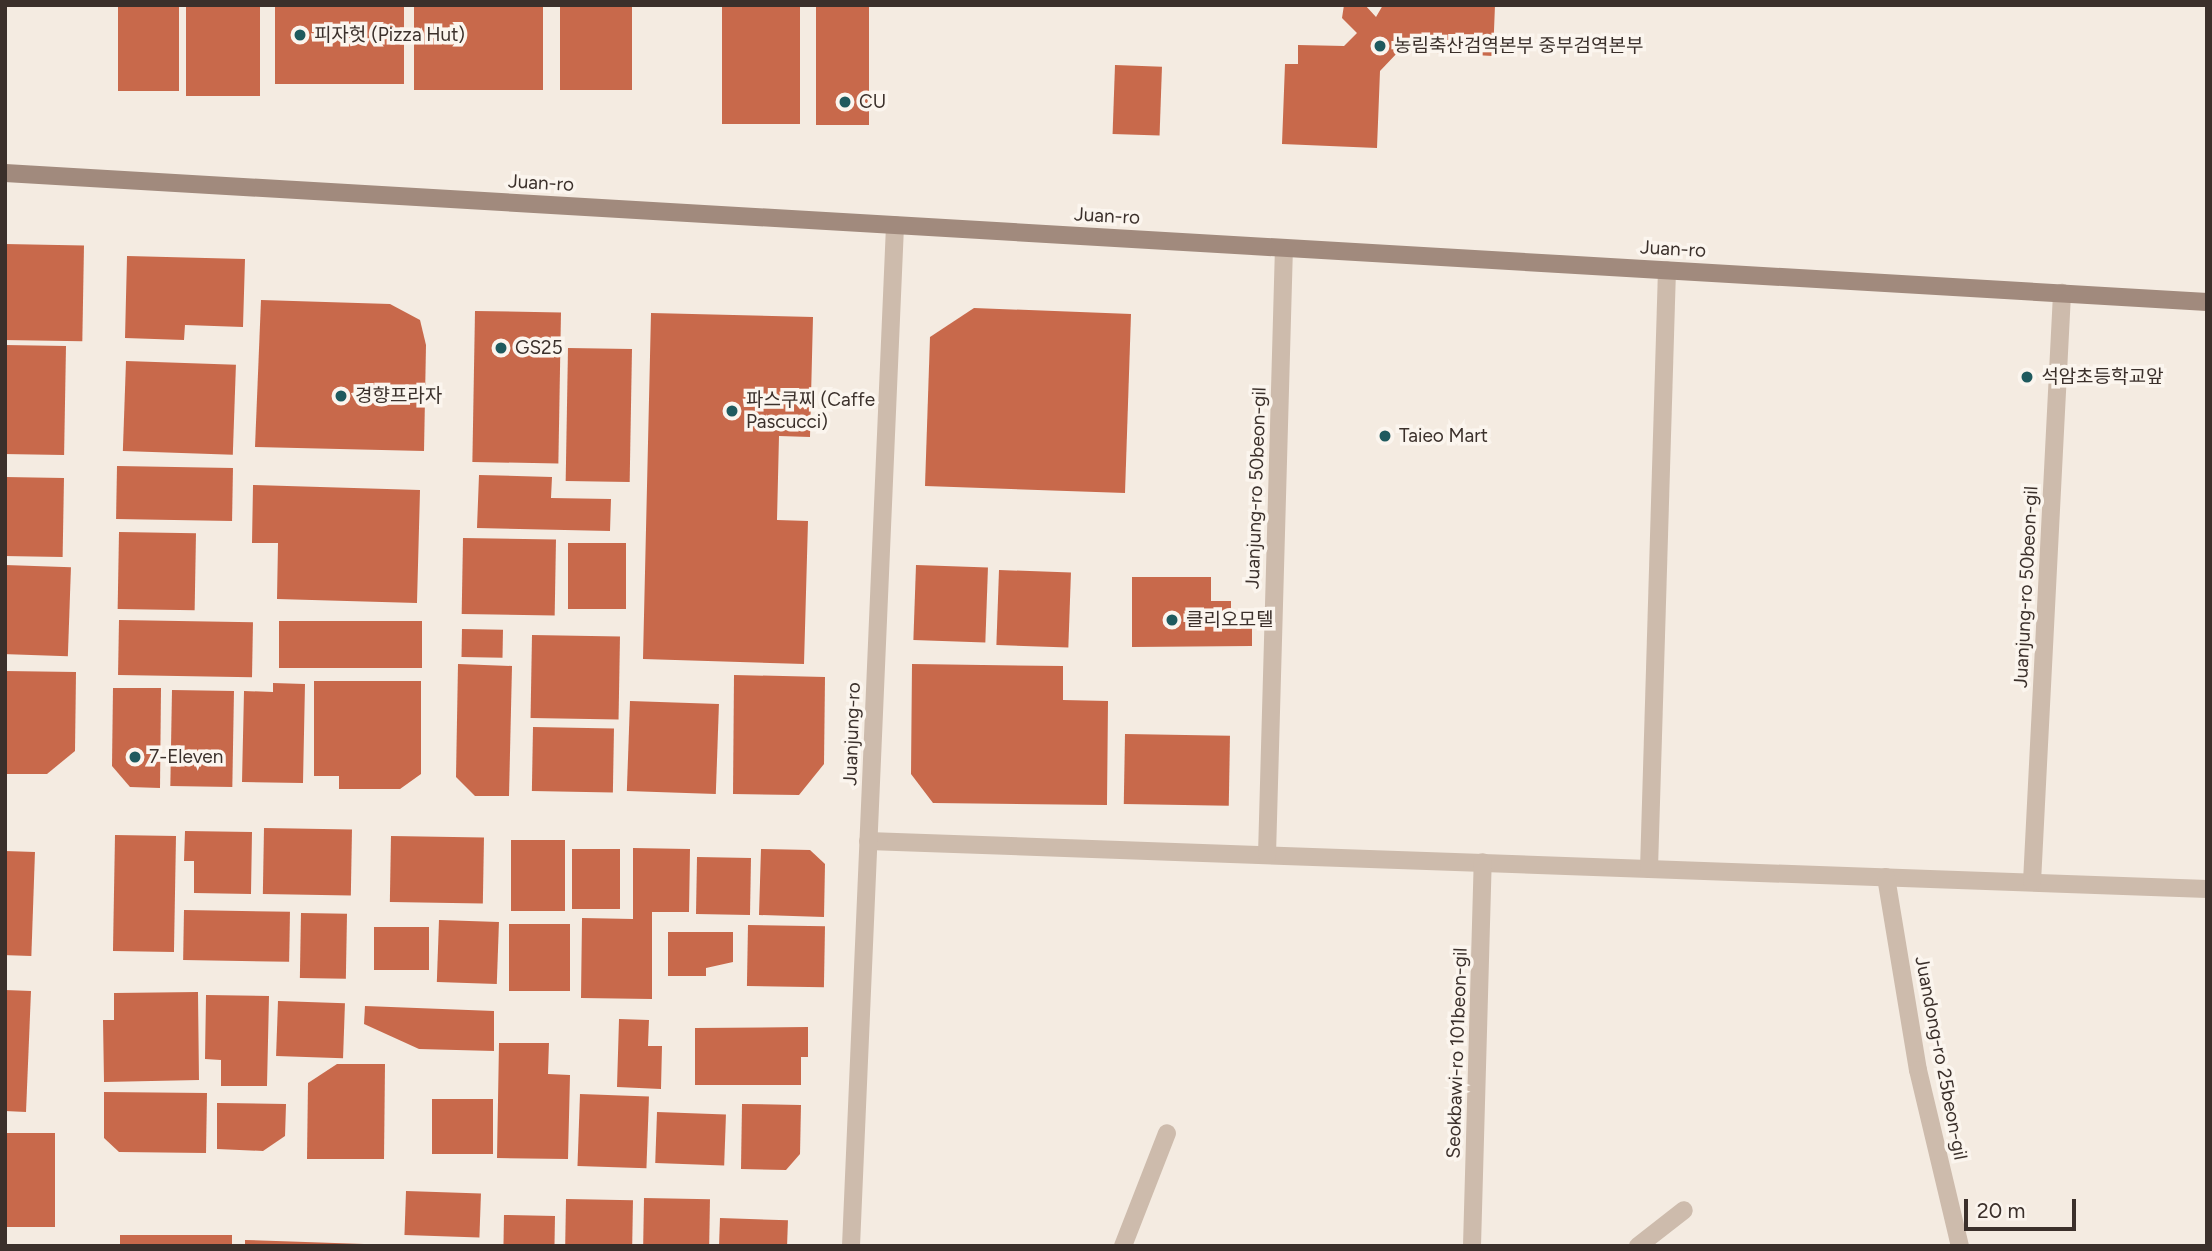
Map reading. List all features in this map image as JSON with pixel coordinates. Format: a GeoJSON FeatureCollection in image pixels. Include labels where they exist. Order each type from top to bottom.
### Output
{"type":"FeatureCollection","features":[{"type":"Feature","properties":{"kind":"main road","name":"Juan-ro"},"geometry":{"type":"LineString","coordinates":[[5,173],[2207,302]]}},
{"type":"Feature","properties":{"kind":"street","name":"Juanjung-ro"},"geometry":{"type":"LineString","coordinates":[[851,1246],[895,225]]}},
{"type":"Feature","properties":{"kind":"street","name":"Juanjung-ro 50beon-gil"},"geometry":{"type":"LineString","coordinates":[[1267,855],[1284,248]]}},
{"type":"Feature","properties":{"kind":"street"},"geometry":{"type":"LineString","coordinates":[[1649,869],[1667,270]]}},
{"type":"Feature","properties":{"kind":"street","name":"Juanjung-ro 50beon-gil"},"geometry":{"type":"LineString","coordinates":[[2032,882],[2062,293]]}},
{"type":"Feature","properties":{"kind":"street"},"geometry":{"type":"LineString","coordinates":[[868,841],[2207,888]]}},
{"type":"Feature","properties":{"kind":"street","name":"Seokbawi-ro 101beon-gil"},"geometry":{"type":"LineString","coordinates":[[1472,1246],[1483,862]]}},
{"type":"Feature","properties":{"kind":"street","name":"Juandong-ro 25beon-gil"},"geometry":{"type":"LineString","coordinates":[[1886,877],[1918,1070],[1960,1246]]}},
{"type":"Feature","properties":{"kind":"street"},"geometry":{"type":"LineString","coordinates":[[1123,1246],[1167,1133]]}},
{"type":"Feature","properties":{"kind":"street"},"geometry":{"type":"LineString","coordinates":[[1638,1246],[1684,1210]]}},
{"type":"Feature","properties":{"kind":"building"},"geometry":{"type":"Polygon","coordinates":[[[118,5],[179,5],[179,91],[118,91],[118,5]]]}},
{"type":"Feature","properties":{"kind":"building"},"geometry":{"type":"Polygon","coordinates":[[[186,5],[260,5],[260,96],[186,96],[186,5]]]}},
{"type":"Feature","properties":{"kind":"building"},"geometry":{"type":"Polygon","coordinates":[[[275,5],[404,5],[404,84],[275,84],[275,5]]]}},
{"type":"Feature","properties":{"kind":"building"},"geometry":{"type":"Polygon","coordinates":[[[414,5],[543,5],[543,90],[414,90],[414,5]]]}},
{"type":"Feature","properties":{"kind":"building"},"geometry":{"type":"Polygon","coordinates":[[[560,5],[632,5],[632,90],[560,90],[560,5]]]}},
{"type":"Feature","properties":{"kind":"building"},"geometry":{"type":"Polygon","coordinates":[[[722,5],[800,5],[800,124],[722,124],[722,5]]]}},
{"type":"Feature","properties":{"kind":"building"},"geometry":{"type":"Polygon","coordinates":[[[816,5],[869,5],[869,125],[816,125],[816,5]]]}},
{"type":"Feature","properties":{"kind":"building"},"geometry":{"type":"Polygon","coordinates":[[[1344,5],[1365,5],[1376,17],[1383,5],[1495,5],[1493,56],[1399,51],[1380,71],[1377,148],[1282,144],[1285,64],[1298,64],[1298,45],[1344,46],[1357,33],[1342,18],[1344,5]]]}},
{"type":"Feature","properties":{"kind":"building"},"geometry":{"type":"Polygon","coordinates":[[[1115,65],[1162,67],[1160,136],[1113,134],[1115,65]]]}},
{"type":"Feature","properties":{"kind":"building"},"geometry":{"type":"Polygon","coordinates":[[[5,244],[84,245],[82,341],[5,340],[5,244]]]}},
{"type":"Feature","properties":{"kind":"building"},"geometry":{"type":"Polygon","coordinates":[[[127,256],[245,259],[243,327],[185,325],[184,340],[125,338],[127,256]]]}},
{"type":"Feature","properties":{"kind":"building","name":"경향프라자"},"geometry":{"type":"Polygon","coordinates":[[[261,300],[390,304],[420,320],[426,345],[424,451],[255,447],[261,300]]]}},
{"type":"Feature","properties":{"kind":"building"},"geometry":{"type":"Polygon","coordinates":[[[974,308],[1131,314],[1125,493],[925,486],[930,337],[974,308]]]}},
{"type":"Feature","properties":{"kind":"building"},"geometry":{"type":"Polygon","coordinates":[[[475,311],[561,313],[558,463],[472,462],[475,311]]]}},
{"type":"Feature","properties":{"kind":"building"},"geometry":{"type":"Polygon","coordinates":[[[651,313],[813,317],[810,437],[779,436],[777,520],[808,521],[804,664],[643,659],[651,313]]]}},
{"type":"Feature","properties":{"kind":"building"},"geometry":{"type":"Polygon","coordinates":[[[5,345],[66,346],[64,455],[5,454],[5,345]]]}},
{"type":"Feature","properties":{"kind":"building"},"geometry":{"type":"Polygon","coordinates":[[[568,348],[632,349],[630,482],[566,481],[568,348]]]}},
{"type":"Feature","properties":{"kind":"building"},"geometry":{"type":"Polygon","coordinates":[[[126,361],[236,365],[233,455],[123,451],[126,361]]]}},
{"type":"Feature","properties":{"kind":"building"},"geometry":{"type":"Polygon","coordinates":[[[117,466],[233,468],[232,521],[116,519],[117,466]]]}},
{"type":"Feature","properties":{"kind":"building"},"geometry":{"type":"Polygon","coordinates":[[[479,475],[552,477],[551,498],[611,499],[610,531],[477,528],[479,475]]]}},
{"type":"Feature","properties":{"kind":"building"},"geometry":{"type":"Polygon","coordinates":[[[5,477],[64,478],[63,557],[5,556],[5,477]]]}},
{"type":"Feature","properties":{"kind":"building"},"geometry":{"type":"Polygon","coordinates":[[[253,485],[420,490],[417,603],[277,599],[278,543],[252,543],[253,485]]]}},
{"type":"Feature","properties":{"kind":"building"},"geometry":{"type":"Polygon","coordinates":[[[119,532],[196,533],[195,610],[118,609],[119,532]]]}},
{"type":"Feature","properties":{"kind":"building"},"geometry":{"type":"Polygon","coordinates":[[[463,538],[556,540],[555,616],[462,614],[463,538]]]}},
{"type":"Feature","properties":{"kind":"building"},"geometry":{"type":"Polygon","coordinates":[[[568,543],[626,543],[626,609],[568,609],[568,543]]]}},
{"type":"Feature","properties":{"kind":"building"},"geometry":{"type":"Polygon","coordinates":[[[5,565],[71,567],[68,656],[5,654],[5,565]]]}},
{"type":"Feature","properties":{"kind":"building"},"geometry":{"type":"Polygon","coordinates":[[[916,565],[988,568],[985,642],[913,640],[916,565]]]}},
{"type":"Feature","properties":{"kind":"building"},"geometry":{"type":"Polygon","coordinates":[[[999,570],[1071,573],[1068,647],[996,645],[999,570]]]}},
{"type":"Feature","properties":{"kind":"building"},"geometry":{"type":"Polygon","coordinates":[[[1132,577],[1211,577],[1211,601],[1231,601],[1231,616],[1252,616],[1252,646],[1132,647],[1132,577]]]}},
{"type":"Feature","properties":{"kind":"building"},"geometry":{"type":"Polygon","coordinates":[[[119,620],[253,622],[252,677],[118,675],[119,620]]]}},
{"type":"Feature","properties":{"kind":"building"},"geometry":{"type":"Polygon","coordinates":[[[279,621],[422,621],[422,668],[279,668],[279,621]]]}},
{"type":"Feature","properties":{"kind":"building"},"geometry":{"type":"Polygon","coordinates":[[[462,629],[503,630],[503,658],[462,657],[462,629]]]}},
{"type":"Feature","properties":{"kind":"building"},"geometry":{"type":"Polygon","coordinates":[[[532,635],[620,637],[619,720],[531,718],[532,635]]]}},
{"type":"Feature","properties":{"kind":"building"},"geometry":{"type":"Polygon","coordinates":[[[458,664],[512,666],[509,796],[475,796],[456,777],[458,664]]]}},
{"type":"Feature","properties":{"kind":"building"},"geometry":{"type":"Polygon","coordinates":[[[912,664],[1063,666],[1063,700],[1108,701],[1107,805],[933,803],[911,774],[912,664]]]}},
{"type":"Feature","properties":{"kind":"building"},"geometry":{"type":"Polygon","coordinates":[[[5,671],[76,672],[75,751],[47,774],[5,774],[5,671]]]}},
{"type":"Feature","properties":{"kind":"building"},"geometry":{"type":"Polygon","coordinates":[[[734,675],[825,677],[824,764],[799,795],[733,794],[734,675]]]}},
{"type":"Feature","properties":{"kind":"building"},"geometry":{"type":"Polygon","coordinates":[[[314,681],[421,681],[421,774],[400,789],[339,789],[339,776],[314,776],[314,681]]]}},
{"type":"Feature","properties":{"kind":"building"},"geometry":{"type":"Polygon","coordinates":[[[273,683],[305,684],[303,783],[242,782],[244,691],[273,692],[273,683]]]}},
{"type":"Feature","properties":{"kind":"building"},"geometry":{"type":"Polygon","coordinates":[[[113,688],[161,688],[160,788],[130,787],[112,766],[113,688]]]}},
{"type":"Feature","properties":{"kind":"building"},"geometry":{"type":"Polygon","coordinates":[[[172,690],[234,691],[232,787],[170,786],[172,690]]]}},
{"type":"Feature","properties":{"kind":"building"},"geometry":{"type":"Polygon","coordinates":[[[630,701],[719,704],[716,794],[627,791],[630,701]]]}},
{"type":"Feature","properties":{"kind":"building"},"geometry":{"type":"Polygon","coordinates":[[[533,727],[614,728],[613,792],[532,791],[533,727]]]}},
{"type":"Feature","properties":{"kind":"building"},"geometry":{"type":"Polygon","coordinates":[[[1125,734],[1230,736],[1229,806],[1124,804],[1125,734]]]}},
{"type":"Feature","properties":{"kind":"building"},"geometry":{"type":"Polygon","coordinates":[[[264,828],[352,830],[351,896],[263,894],[264,828]]]}},
{"type":"Feature","properties":{"kind":"building"},"geometry":{"type":"Polygon","coordinates":[[[185,831],[252,832],[251,894],[194,893],[194,861],[184,861],[185,831]]]}},
{"type":"Feature","properties":{"kind":"building"},"geometry":{"type":"Polygon","coordinates":[[[115,835],[176,836],[174,952],[113,951],[115,835]]]}},
{"type":"Feature","properties":{"kind":"building"},"geometry":{"type":"Polygon","coordinates":[[[391,836],[484,838],[483,904],[390,902],[391,836]]]}},
{"type":"Feature","properties":{"kind":"building"},"geometry":{"type":"Polygon","coordinates":[[[511,840],[565,840],[565,911],[511,911],[511,840]]]}},
{"type":"Feature","properties":{"kind":"building"},"geometry":{"type":"Polygon","coordinates":[[[633,848],[690,849],[689,912],[652,912],[652,999],[581,998],[582,918],[633,919],[633,848]]]}},
{"type":"Feature","properties":{"kind":"building"},"geometry":{"type":"Polygon","coordinates":[[[572,849],[620,849],[620,909],[572,909],[572,849]]]}},
{"type":"Feature","properties":{"kind":"building"},"geometry":{"type":"Polygon","coordinates":[[[761,849],[810,850],[825,864],[824,917],[759,915],[761,849]]]}},
{"type":"Feature","properties":{"kind":"building"},"geometry":{"type":"Polygon","coordinates":[[[5,851],[35,852],[31,956],[5,955],[5,851]]]}},
{"type":"Feature","properties":{"kind":"building"},"geometry":{"type":"Polygon","coordinates":[[[697,857],[751,858],[750,915],[696,914],[697,857]]]}},
{"type":"Feature","properties":{"kind":"building"},"geometry":{"type":"Polygon","coordinates":[[[184,910],[290,912],[289,962],[183,960],[184,910]]]}},
{"type":"Feature","properties":{"kind":"building"},"geometry":{"type":"Polygon","coordinates":[[[301,913],[347,914],[346,979],[300,978],[301,913]]]}},
{"type":"Feature","properties":{"kind":"building"},"geometry":{"type":"Polygon","coordinates":[[[439,920],[499,922],[497,984],[437,982],[439,920]]]}},
{"type":"Feature","properties":{"kind":"building"},"geometry":{"type":"Polygon","coordinates":[[[509,924],[570,924],[570,991],[509,991],[509,924]]]}},
{"type":"Feature","properties":{"kind":"building"},"geometry":{"type":"Polygon","coordinates":[[[748,925],[825,926],[824,987],[747,986],[748,925]]]}},
{"type":"Feature","properties":{"kind":"building"},"geometry":{"type":"Polygon","coordinates":[[[374,927],[429,927],[429,970],[374,970],[374,927]]]}},
{"type":"Feature","properties":{"kind":"building"},"geometry":{"type":"Polygon","coordinates":[[[668,932],[733,932],[733,962],[706,968],[706,976],[668,976],[668,932]]]}},
{"type":"Feature","properties":{"kind":"building"},"geometry":{"type":"Polygon","coordinates":[[[5,990],[31,991],[26,1112],[5,1111],[5,990]]]}},
{"type":"Feature","properties":{"kind":"building"},"geometry":{"type":"Polygon","coordinates":[[[198,992],[199,1080],[104,1082],[103,1020],[114,1020],[114,993],[198,992]]]}},
{"type":"Feature","properties":{"kind":"building"},"geometry":{"type":"Polygon","coordinates":[[[206,995],[269,996],[267,1086],[221,1086],[221,1060],[205,1059],[206,995]]]}},
{"type":"Feature","properties":{"kind":"building"},"geometry":{"type":"Polygon","coordinates":[[[278,1001],[345,1003],[343,1058],[276,1056],[278,1001]]]}},
{"type":"Feature","properties":{"kind":"building"},"geometry":{"type":"Polygon","coordinates":[[[365,1006],[494,1011],[494,1051],[419,1049],[364,1024],[365,1006]]]}},
{"type":"Feature","properties":{"kind":"building"},"geometry":{"type":"Polygon","coordinates":[[[619,1019],[649,1020],[648,1046],[662,1046],[661,1089],[617,1087],[619,1019]]]}},
{"type":"Feature","properties":{"kind":"building"},"geometry":{"type":"Polygon","coordinates":[[[808,1027],[808,1057],[801,1057],[801,1085],[695,1085],[695,1028],[808,1027]]]}},
{"type":"Feature","properties":{"kind":"building"},"geometry":{"type":"Polygon","coordinates":[[[499,1043],[549,1043],[548,1074],[570,1075],[568,1159],[497,1158],[499,1043]]]}},
{"type":"Feature","properties":{"kind":"building"},"geometry":{"type":"Polygon","coordinates":[[[337,1064],[385,1064],[384,1159],[307,1159],[308,1083],[337,1064]]]}},
{"type":"Feature","properties":{"kind":"building"},"geometry":{"type":"Polygon","coordinates":[[[104,1092],[207,1093],[206,1153],[119,1152],[104,1138],[104,1092]]]}},
{"type":"Feature","properties":{"kind":"building"},"geometry":{"type":"Polygon","coordinates":[[[580,1094],[649,1096],[646,1168],[577,1166],[580,1094]]]}},
{"type":"Feature","properties":{"kind":"building"},"geometry":{"type":"Polygon","coordinates":[[[432,1099],[493,1099],[493,1154],[432,1154],[432,1099]]]}},
{"type":"Feature","properties":{"kind":"building"},"geometry":{"type":"Polygon","coordinates":[[[217,1103],[286,1104],[285,1136],[263,1151],[217,1149],[217,1103]]]}},
{"type":"Feature","properties":{"kind":"building"},"geometry":{"type":"Polygon","coordinates":[[[742,1104],[801,1105],[800,1154],[786,1170],[741,1169],[742,1104]]]}},
{"type":"Feature","properties":{"kind":"building"},"geometry":{"type":"Polygon","coordinates":[[[657,1112],[726,1114],[724,1165],[655,1163],[657,1112]]]}},
{"type":"Feature","properties":{"kind":"building"},"geometry":{"type":"Polygon","coordinates":[[[5,1133],[55,1133],[55,1227],[5,1227],[5,1133]]]}},
{"type":"Feature","properties":{"kind":"building"},"geometry":{"type":"Polygon","coordinates":[[[406,1191],[481,1194],[479,1238],[404,1235],[406,1191]]]}},
{"type":"Feature","properties":{"kind":"building"},"geometry":{"type":"Polygon","coordinates":[[[644,1198],[710,1199],[709,1246],[643,1246],[644,1198]]]}},
{"type":"Feature","properties":{"kind":"building"},"geometry":{"type":"Polygon","coordinates":[[[566,1199],[633,1200],[632,1246],[565,1246],[566,1199]]]}},
{"type":"Feature","properties":{"kind":"building"},"geometry":{"type":"Polygon","coordinates":[[[504,1215],[555,1216],[554,1246],[503,1246],[504,1215]]]}},
{"type":"Feature","properties":{"kind":"building"},"geometry":{"type":"Polygon","coordinates":[[[720,1218],[788,1220],[787,1246],[719,1246],[720,1218]]]}},
{"type":"Feature","properties":{"kind":"building"},"geometry":{"type":"Polygon","coordinates":[[[120,1235],[232,1235],[232,1246],[120,1246],[120,1235]]]}},
{"type":"Feature","properties":{"kind":"building"},"geometry":{"type":"Polygon","coordinates":[[[245,1240],[364,1244],[364,1246],[245,1246],[245,1240]]]}},
{"type":"Feature","properties":{"kind":"place","name":"피자헛 (Pizza Hut)"},"geometry":{"type":"Point","coordinates":[300,35]}},
{"type":"Feature","properties":{"kind":"place","name":"농림축산검역본부 중부검역본부"},"geometry":{"type":"Point","coordinates":[1380,46]}},
{"type":"Feature","properties":{"kind":"place","name":"CU"},"geometry":{"type":"Point","coordinates":[845,102]}},
{"type":"Feature","properties":{"kind":"place","name":"GS25"},"geometry":{"type":"Point","coordinates":[501,348]}},
{"type":"Feature","properties":{"kind":"place","name":"석암초등학교앞"},"geometry":{"type":"Point","coordinates":[2027,377]}},
{"type":"Feature","properties":{"kind":"place","name":"경향프라자"},"geometry":{"type":"Point","coordinates":[341,396]}},
{"type":"Feature","properties":{"kind":"place","name":"파스쿠찌 (Caffe Pascucci)"},"geometry":{"type":"Point","coordinates":[732,411]}},
{"type":"Feature","properties":{"kind":"place","name":"Taieo Mart"},"geometry":{"type":"Point","coordinates":[1385,436]}},
{"type":"Feature","properties":{"kind":"place","name":"클리오모텔"},"geometry":{"type":"Point","coordinates":[1172,620]}},
{"type":"Feature","properties":{"kind":"place","name":"7-Eleven"},"geometry":{"type":"Point","coordinates":[135,757]}}]}
